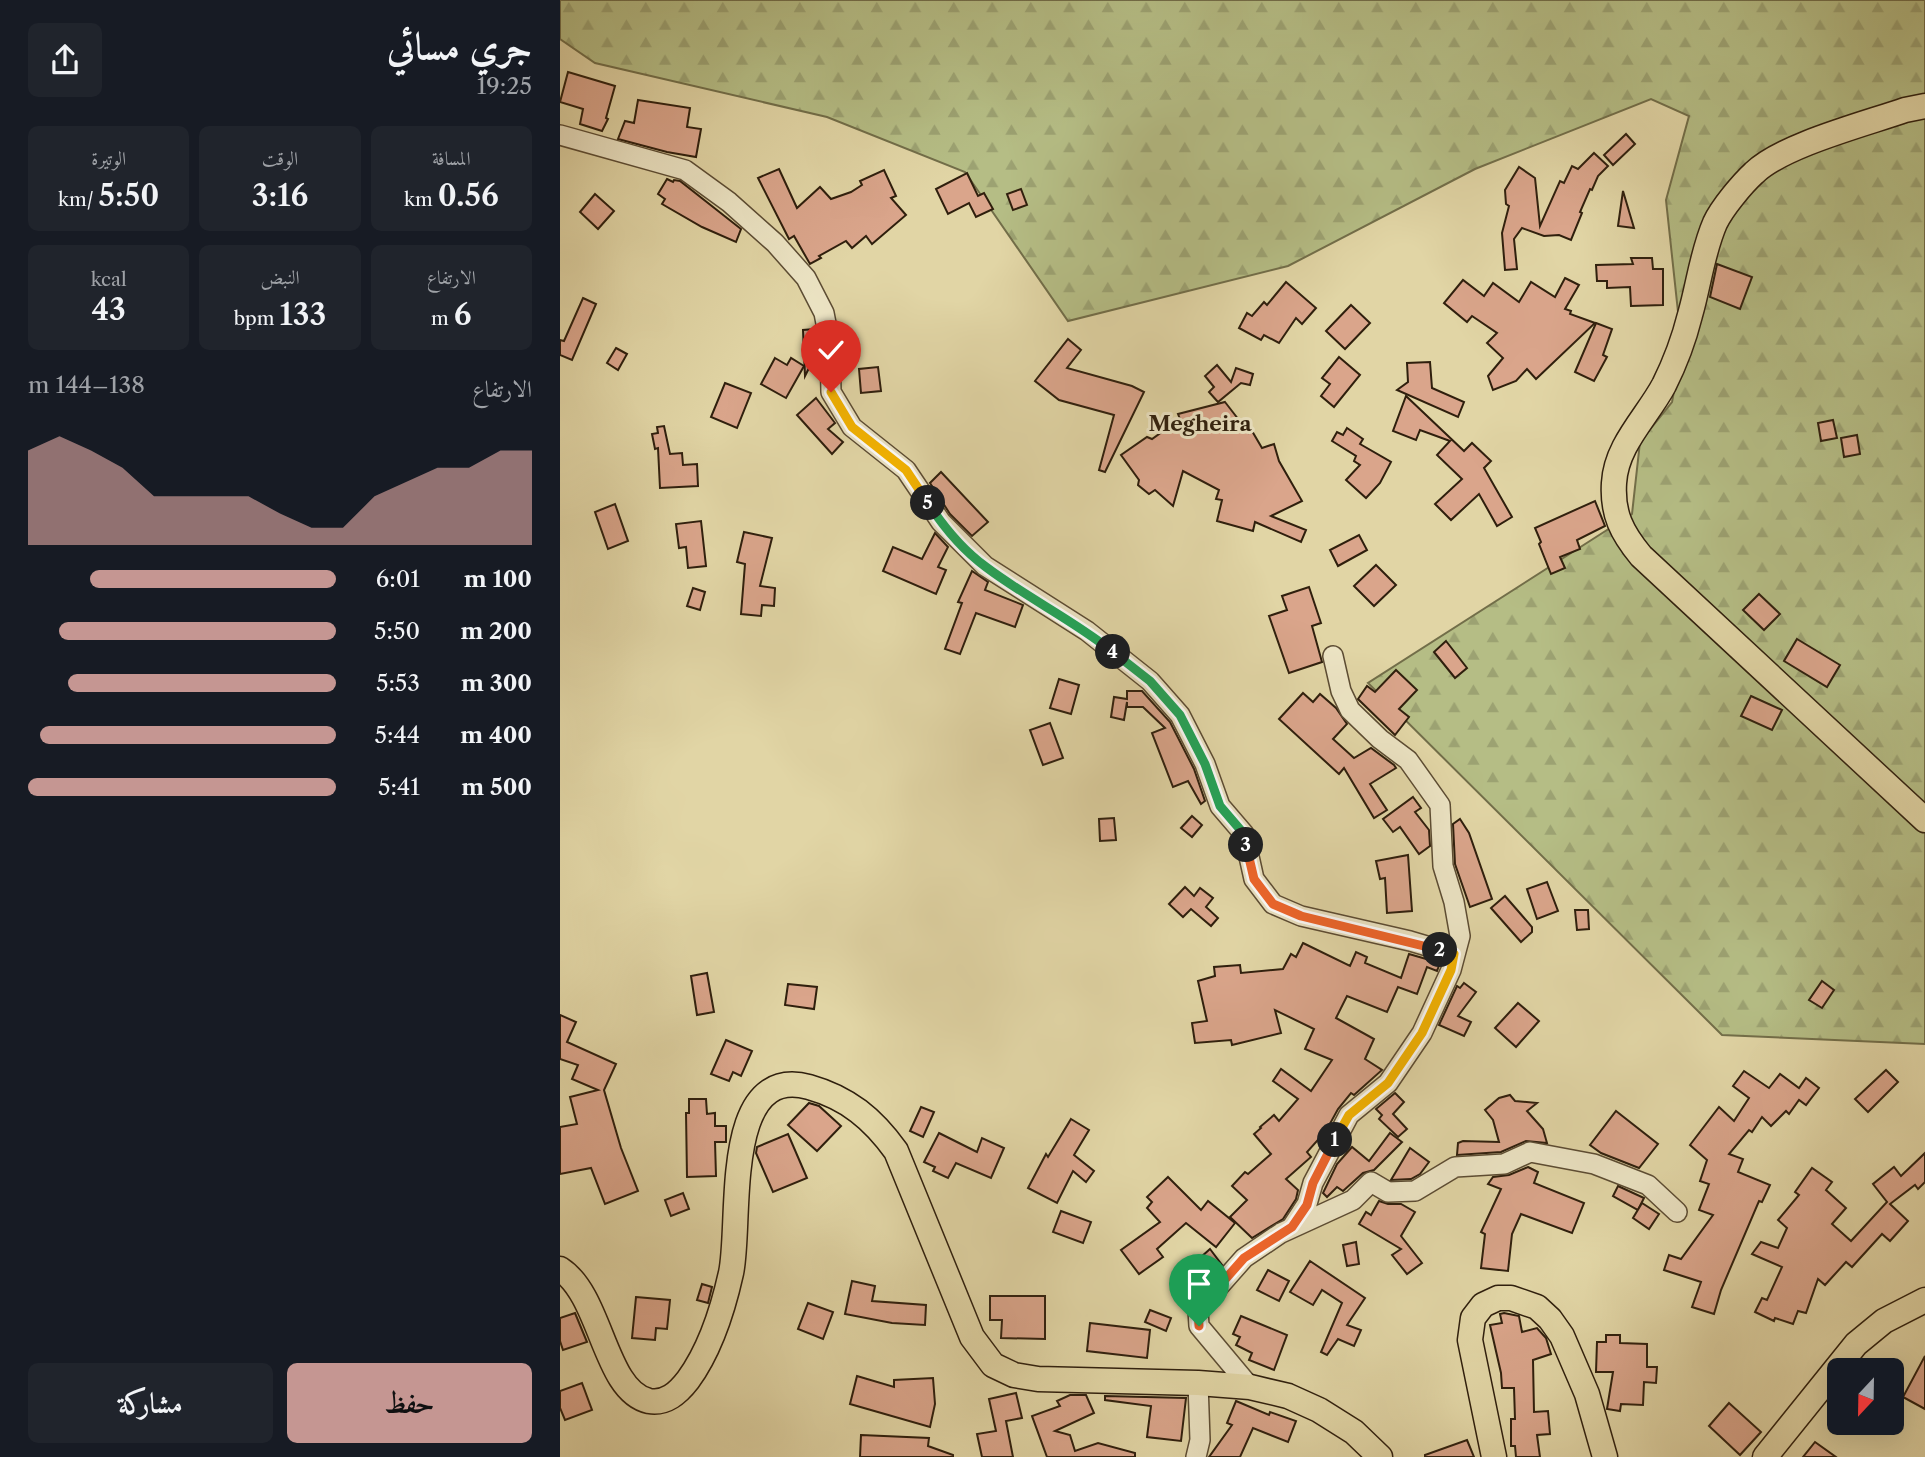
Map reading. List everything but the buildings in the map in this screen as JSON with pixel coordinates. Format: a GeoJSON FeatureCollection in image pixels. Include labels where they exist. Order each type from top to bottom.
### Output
{"type":"FeatureCollection","features":[{"type":"Feature","properties":{"kind":"main road"},"geometry":{"type":"LineString","coordinates":[[1925,106],[1905,110],[1775,157],[1754,173],[1740,189],[1716,220],[1703,256],[1690,315],[1677,357],[1662,387],[1624,447],[1614,482],[1616,513],[1624,536],[1641,555],[1925,820]]}},
{"type":"Feature","properties":{"kind":"main road"},"geometry":{"type":"LineString","coordinates":[[560,1269],[582,1290],[622,1383],[628,1390],[635,1396],[651,1401],[668,1399],[681,1390],[694,1372],[718,1319],[732,1272],[737,1240],[738,1167],[750,1115],[759,1098],[777,1086],[798,1084],[831,1093],[857,1108],[880,1128],[891,1143],[972,1337],[993,1365],[1014,1375],[1038,1379],[1198,1383],[1250,1387],[1288,1396],[1354,1432],[1380,1457]]}},
{"type":"Feature","properties":{"kind":"main road"},"geometry":{"type":"LineString","coordinates":[[1494,1457],[1470,1340],[1473,1318],[1483,1305],[1498,1298],[1511,1298],[1537,1307],[1562,1336],[1587,1394],[1605,1457]]}},
{"type":"Feature","properties":{"kind":"main road"},"geometry":{"type":"LineString","coordinates":[[1765,1457],[1856,1344],[1884,1321],[1925,1300]]}},
{"type":"Feature","properties":{"kind":"street"},"geometry":{"type":"LineString","coordinates":[[560,135],[685,170],[729,202],[775,243],[806,278],[824,313],[830,344],[831,392],[852,427],[906,470],[941,522],[985,566],[1087,631],[1150,681],[1180,715],[1205,764],[1220,806],[1244,834],[1254,879],[1273,904],[1301,916],[1454,954]]}},
{"type":"Feature","properties":{"kind":"street"},"geometry":{"type":"LineString","coordinates":[[1292,1227],[1307,1205],[1313,1183],[1349,1115],[1388,1083],[1422,1033],[1451,970],[1460,936],[1454,902],[1443,866],[1440,805],[1408,760],[1380,739],[1350,710],[1341,691],[1333,656]]}},
{"type":"Feature","properties":{"kind":"street"},"geometry":{"type":"LineString","coordinates":[[1250,1387],[1199,1326],[1198,1310],[1244,1258],[1292,1227],[1353,1200],[1371,1182],[1388,1192],[1415,1191],[1455,1167],[1504,1164],[1530,1152],[1594,1164],[1648,1185],[1676,1212]]}},
{"type":"Feature","properties":{"kind":"street"},"geometry":{"type":"LineString","coordinates":[[1196,1457],[1200,1440],[1198,1383]]}},
{"type":"Feature","properties":{"kind":"green space"},"geometry":{"type":"Polygon","coordinates":[[[560,0],[1925,0],[1925,1044],[1722,1035],[1368,683],[1632,514],[1640,442],[1672,402],[1682,349],[1666,200],[1689,116],[1651,99],[1475,169],[1288,266],[1068,321],[965,172],[827,117],[595,63],[560,39],[560,0]]]}},
{"type":"Feature","properties":{"kind":"district","name":"Megheira"},"geometry":{"type":"Point","coordinates":[1200,424]}},
{"type":"Feature","properties":{"kind":"route"},"geometry":{"type":"LineString","coordinates":[[831,392],[852,427],[906,470],[941,522],[985,566],[1087,631],[1150,681],[1180,715],[1205,764],[1220,806],[1244,834],[1254,879],[1273,904],[1301,916],[1454,954],[1451,970],[1422,1033],[1388,1083],[1349,1115],[1313,1183],[1307,1205],[1292,1227],[1244,1258],[1198,1310],[1199,1326]]}}]}
